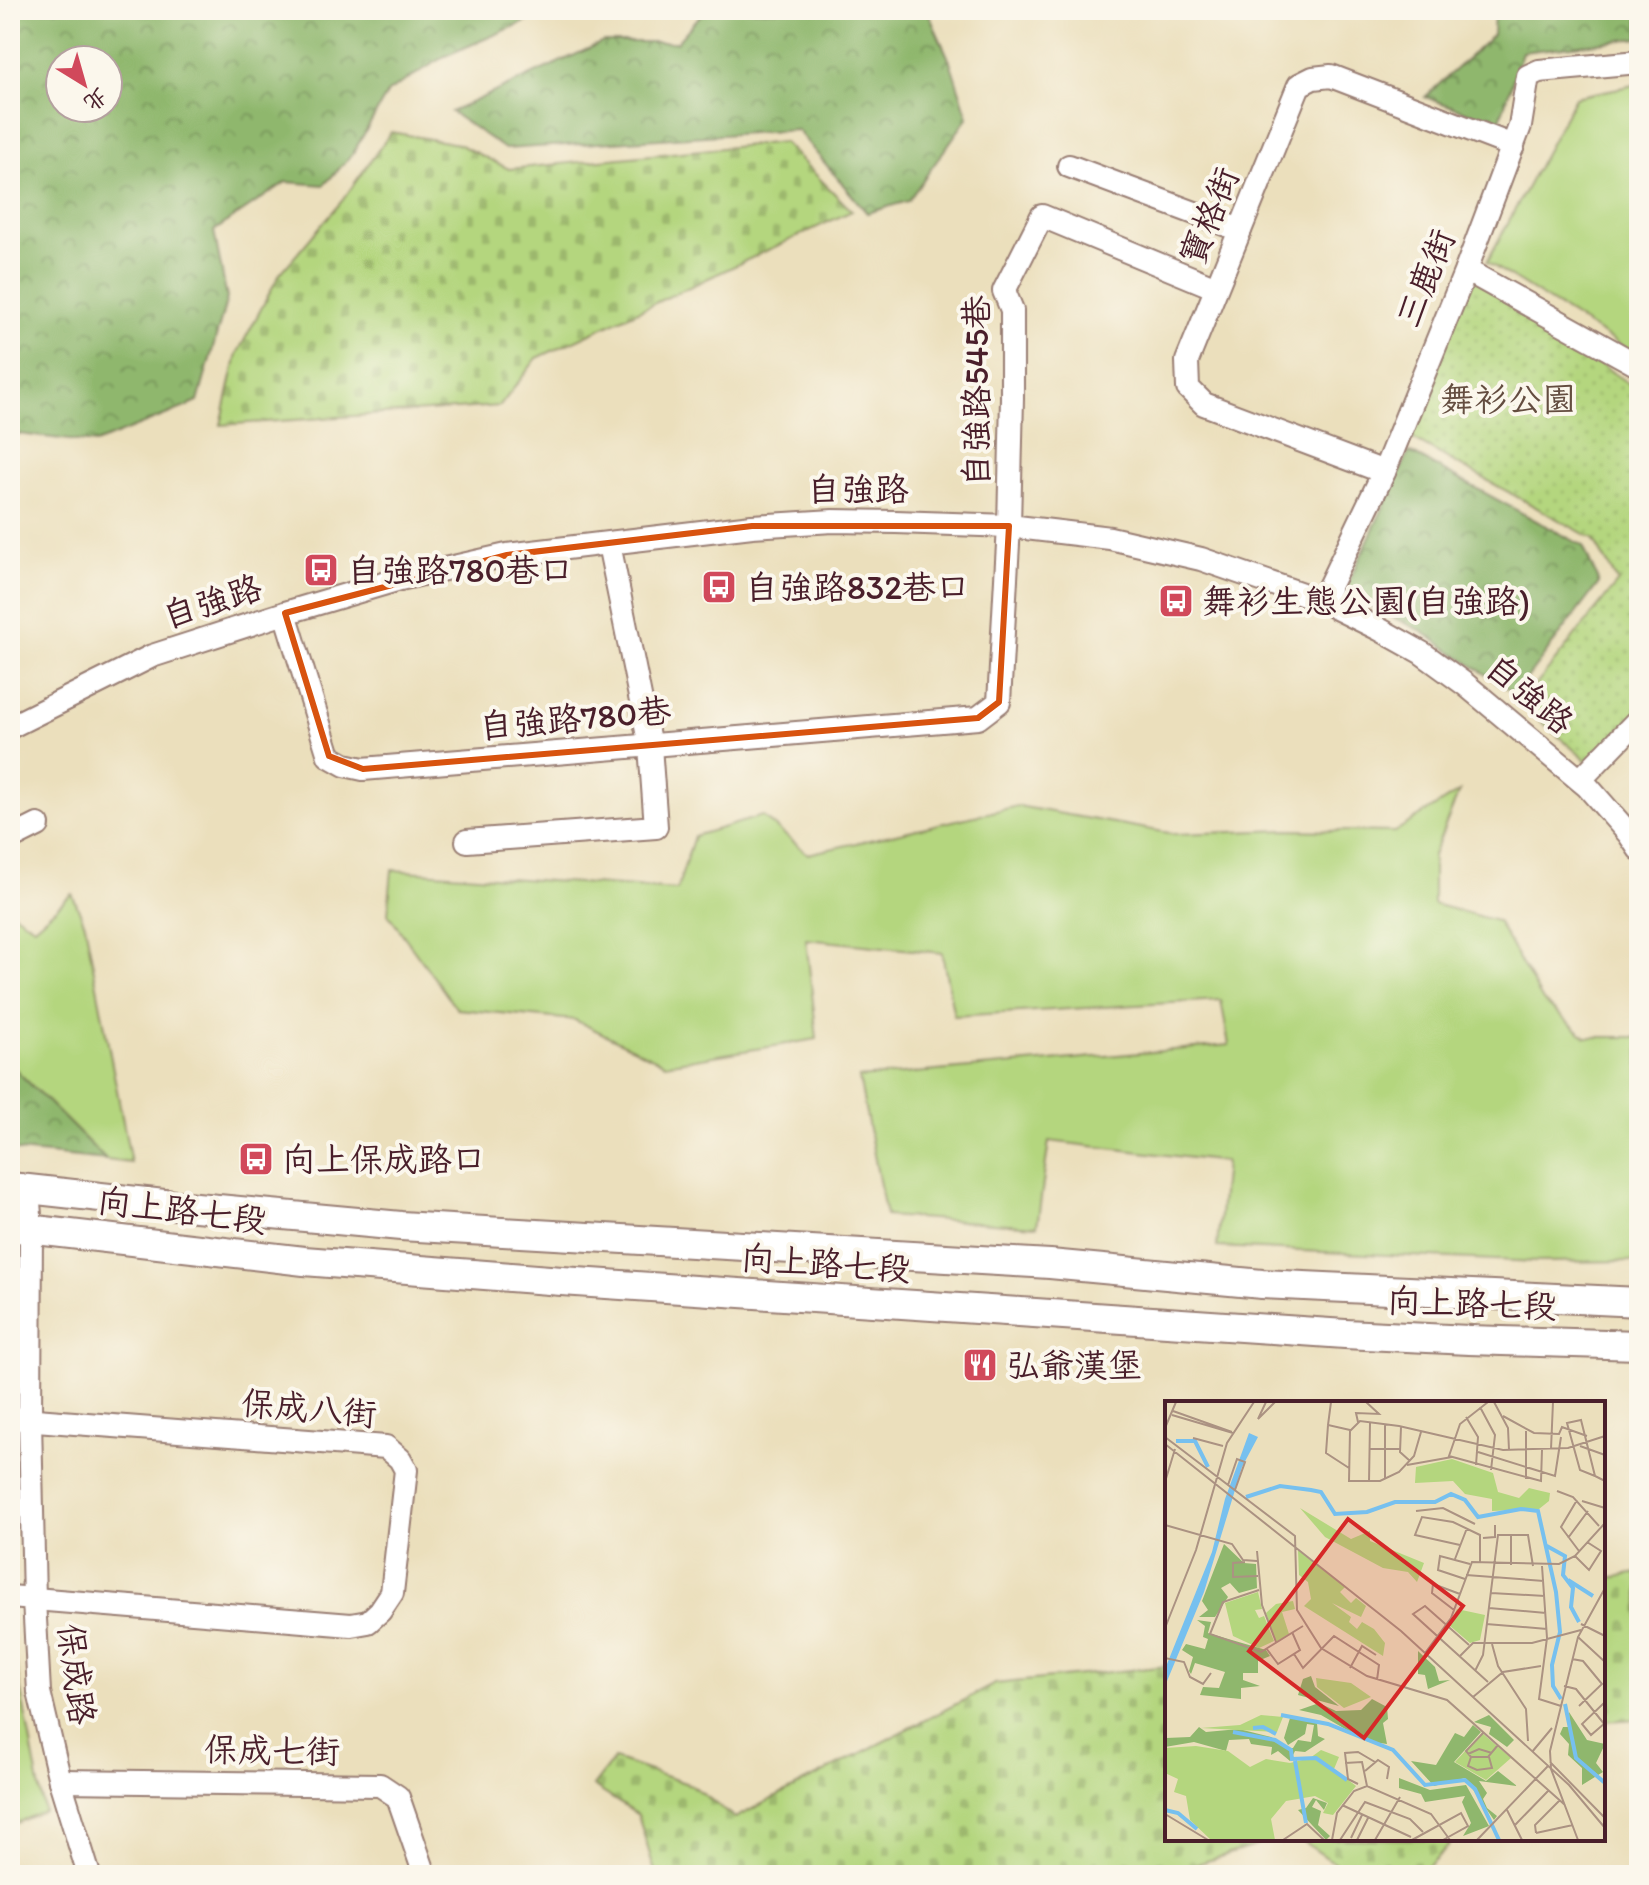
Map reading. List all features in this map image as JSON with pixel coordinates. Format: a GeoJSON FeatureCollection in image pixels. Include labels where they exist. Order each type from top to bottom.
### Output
{"type":"FeatureCollection","features":[{"type":"Feature","properties":{"kind":"main road","name":"向上路七段"},"geometry":{"type":"LineString","coordinates":[[19,1188],[401,1226],[1050,1264],[1262,1284],[1639,1302]]}},
{"type":"Feature","properties":{"kind":"main road","name":"向上路七段"},"geometry":{"type":"LineString","coordinates":[[20,1228],[304,1261],[562,1281],[1345,1334],[1639,1345]]}},
{"type":"Feature","properties":{"kind":"street","name":"三鹿街"},"geometry":{"type":"LineString","coordinates":[[1322,601],[1384,472],[1466,270],[1520,126],[1528,76],[1539,71],[1639,62]]}},
{"type":"Feature","properties":{"kind":"street","name":"寶格街"},"geometry":{"type":"LineString","coordinates":[[1384,472],[1204,404],[1188,388],[1187,361],[1299,85],[1313,78],[1331,76],[1513,146]]}},
{"type":"Feature","properties":{"kind":"street"},"geometry":{"type":"LineString","coordinates":[[1069,166],[1240,230]]}},
{"type":"Feature","properties":{"kind":"street","name":"自強路545巷"},"geometry":{"type":"LineString","coordinates":[[978,718],[999,702],[1009,526],[1012,398],[1012,310],[1004,291],[1042,216],[1216,288]]}},
{"type":"Feature","properties":{"kind":"street"},"geometry":{"type":"LineString","coordinates":[[1466,270],[1639,366]]}},
{"type":"Feature","properties":{"kind":"street","name":"自強路"},"geometry":{"type":"LineString","coordinates":[[10,727],[145,659],[400,579],[507,555],[752,526],[833,521],[1009,526],[1110,538],[1201,559],[1322,601],[1422,653],[1466,685],[1597,795],[1639,849]]}},
{"type":"Feature","properties":{"kind":"street"},"geometry":{"type":"LineString","coordinates":[[467,841],[656,827],[650,746],[609,544]]}},
{"type":"Feature","properties":{"kind":"street","name":"自強路780巷"},"geometry":{"type":"LineString","coordinates":[[285,613],[329,756],[345,765],[363,769],[978,718]]}},
{"type":"Feature","properties":{"kind":"street"},"geometry":{"type":"LineString","coordinates":[[1580,780],[1639,719]]}},
{"type":"Feature","properties":{"kind":"street"},"geometry":{"type":"LineString","coordinates":[[10,839],[38,825]]}},
{"type":"Feature","properties":{"kind":"street","name":"保成路"},"geometry":{"type":"LineString","coordinates":[[19,1188],[20,1419],[39,1692],[60,1781],[89,1875]]}},
{"type":"Feature","properties":{"kind":"street","name":"保成八街"},"geometry":{"type":"LineString","coordinates":[[10,1597],[351,1625],[368,1622],[392,1593],[406,1470],[400,1459],[386,1447],[20,1419]]}},
{"type":"Feature","properties":{"kind":"street","name":"保成七街"},"geometry":{"type":"LineString","coordinates":[[60,1781],[380,1785],[398,1797],[425,1875]]}},
{"type":"Feature","properties":{"kind":"highlighted area"},"geometry":{"type":"Polygon","coordinates":[[[752,526],[1009,526],[999,702],[978,718],[363,769],[329,756],[285,613],[507,555],[752,526]]]}},
{"type":"Feature","properties":{"kind":"green space"},"geometry":{"type":"Polygon","coordinates":[[[10,10],[594,10],[532,19],[445,56],[388,92],[352,155],[324,185],[286,182],[214,231],[227,298],[198,402],[96,443],[10,433],[10,10]]]}},
{"type":"Feature","properties":{"kind":"green space"},"geometry":{"type":"Polygon","coordinates":[[[705,10],[927,10],[950,61],[968,117],[908,201],[867,213],[797,130],[505,149],[451,112],[603,42],[677,42],[705,10]]]}},
{"type":"Feature","properties":{"kind":"green space"},"geometry":{"type":"Polygon","coordinates":[[[1494,10],[1639,10],[1639,38],[1522,52],[1499,123],[1425,97],[1493,35],[1494,10]]]}},
{"type":"Feature","properties":{"kind":"green space"},"geometry":{"type":"Polygon","coordinates":[[[1639,84],[1639,357],[1487,262],[1575,97],[1639,84]]]}},
{"type":"Feature","properties":{"kind":"green space"},"geometry":{"type":"Polygon","coordinates":[[[391,132],[458,144],[509,169],[783,142],[852,211],[537,358],[500,406],[221,425],[237,354],[279,275],[342,201],[391,132]]]}},
{"type":"Feature","properties":{"kind":"green space","name":"舞衫公園"},"geometry":{"type":"Polygon","coordinates":[[[1466,270],[1639,391],[1639,710],[1588,762],[1521,704],[1618,582],[1593,539],[1404,434],[1466,270]]]}},
{"type":"Feature","properties":{"kind":"green space"},"geometry":{"type":"Polygon","coordinates":[[[1409,452],[1583,546],[1599,583],[1515,694],[1418,629],[1343,594],[1409,452]]]}},
{"type":"Feature","properties":{"kind":"green space"},"geometry":{"type":"Polygon","coordinates":[[[1459,792],[1433,855],[1433,904],[1497,921],[1543,1001],[1586,1037],[1639,1037],[1639,1261],[1537,1262],[1217,1247],[1225,1162],[1049,1141],[1037,1226],[886,1216],[859,1078],[1229,1045],[1221,1000],[954,1016],[942,953],[806,939],[817,1039],[665,1064],[575,1020],[457,1009],[388,914],[392,870],[677,890],[694,836],[762,816],[808,854],[1018,806],[1175,834],[1287,830],[1394,832],[1459,792]]]}},
{"type":"Feature","properties":{"kind":"green space"},"geometry":{"type":"Polygon","coordinates":[[[72,894],[85,924],[131,1163],[106,1160],[10,1064],[10,911],[34,927],[72,894]]]}},
{"type":"Feature","properties":{"kind":"green space"},"geometry":{"type":"Polygon","coordinates":[[[10,1064],[106,1160],[10,1150],[10,1064]]]}},
{"type":"Feature","properties":{"kind":"green space"},"geometry":{"type":"Polygon","coordinates":[[[1639,1573],[1639,1719],[1605,1721],[1605,1579],[1639,1573]]]}},
{"type":"Feature","properties":{"kind":"green space"},"geometry":{"type":"Polygon","coordinates":[[[10,1634],[44,1811],[10,1826],[10,1634]]]}},
{"type":"Feature","properties":{"kind":"green space"},"geometry":{"type":"Polygon","coordinates":[[[1165,1666],[1165,1841],[1282,1841],[1261,1844],[1162,1875],[656,1875],[638,1815],[593,1786],[614,1759],[691,1785],[735,1818],[995,1684],[1165,1666]]]}},
{"type":"Feature","properties":{"kind":"green space"},"geometry":{"type":"Polygon","coordinates":[[[1303,1841],[1452,1841],[1420,1875],[1346,1875],[1347,1872],[1303,1841]]]}},
{"type":"Feature","properties":{"kind":"place","name":"自強路780巷口"},"geometry":{"type":"Point","coordinates":[321,570]}},
{"type":"Feature","properties":{"kind":"place","name":"自強路832巷口"},"geometry":{"type":"Point","coordinates":[719,587]}},
{"type":"Feature","properties":{"kind":"place","name":"舞衫生態公園(自強路)"},"geometry":{"type":"Point","coordinates":[1176,601]}},
{"type":"Feature","properties":{"kind":"place","name":"向上保成路口"},"geometry":{"type":"Point","coordinates":[256,1159]}},
{"type":"Feature","properties":{"kind":"place","name":"弘爺漢堡"},"geometry":{"type":"Point","coordinates":[980,1365]}}]}
